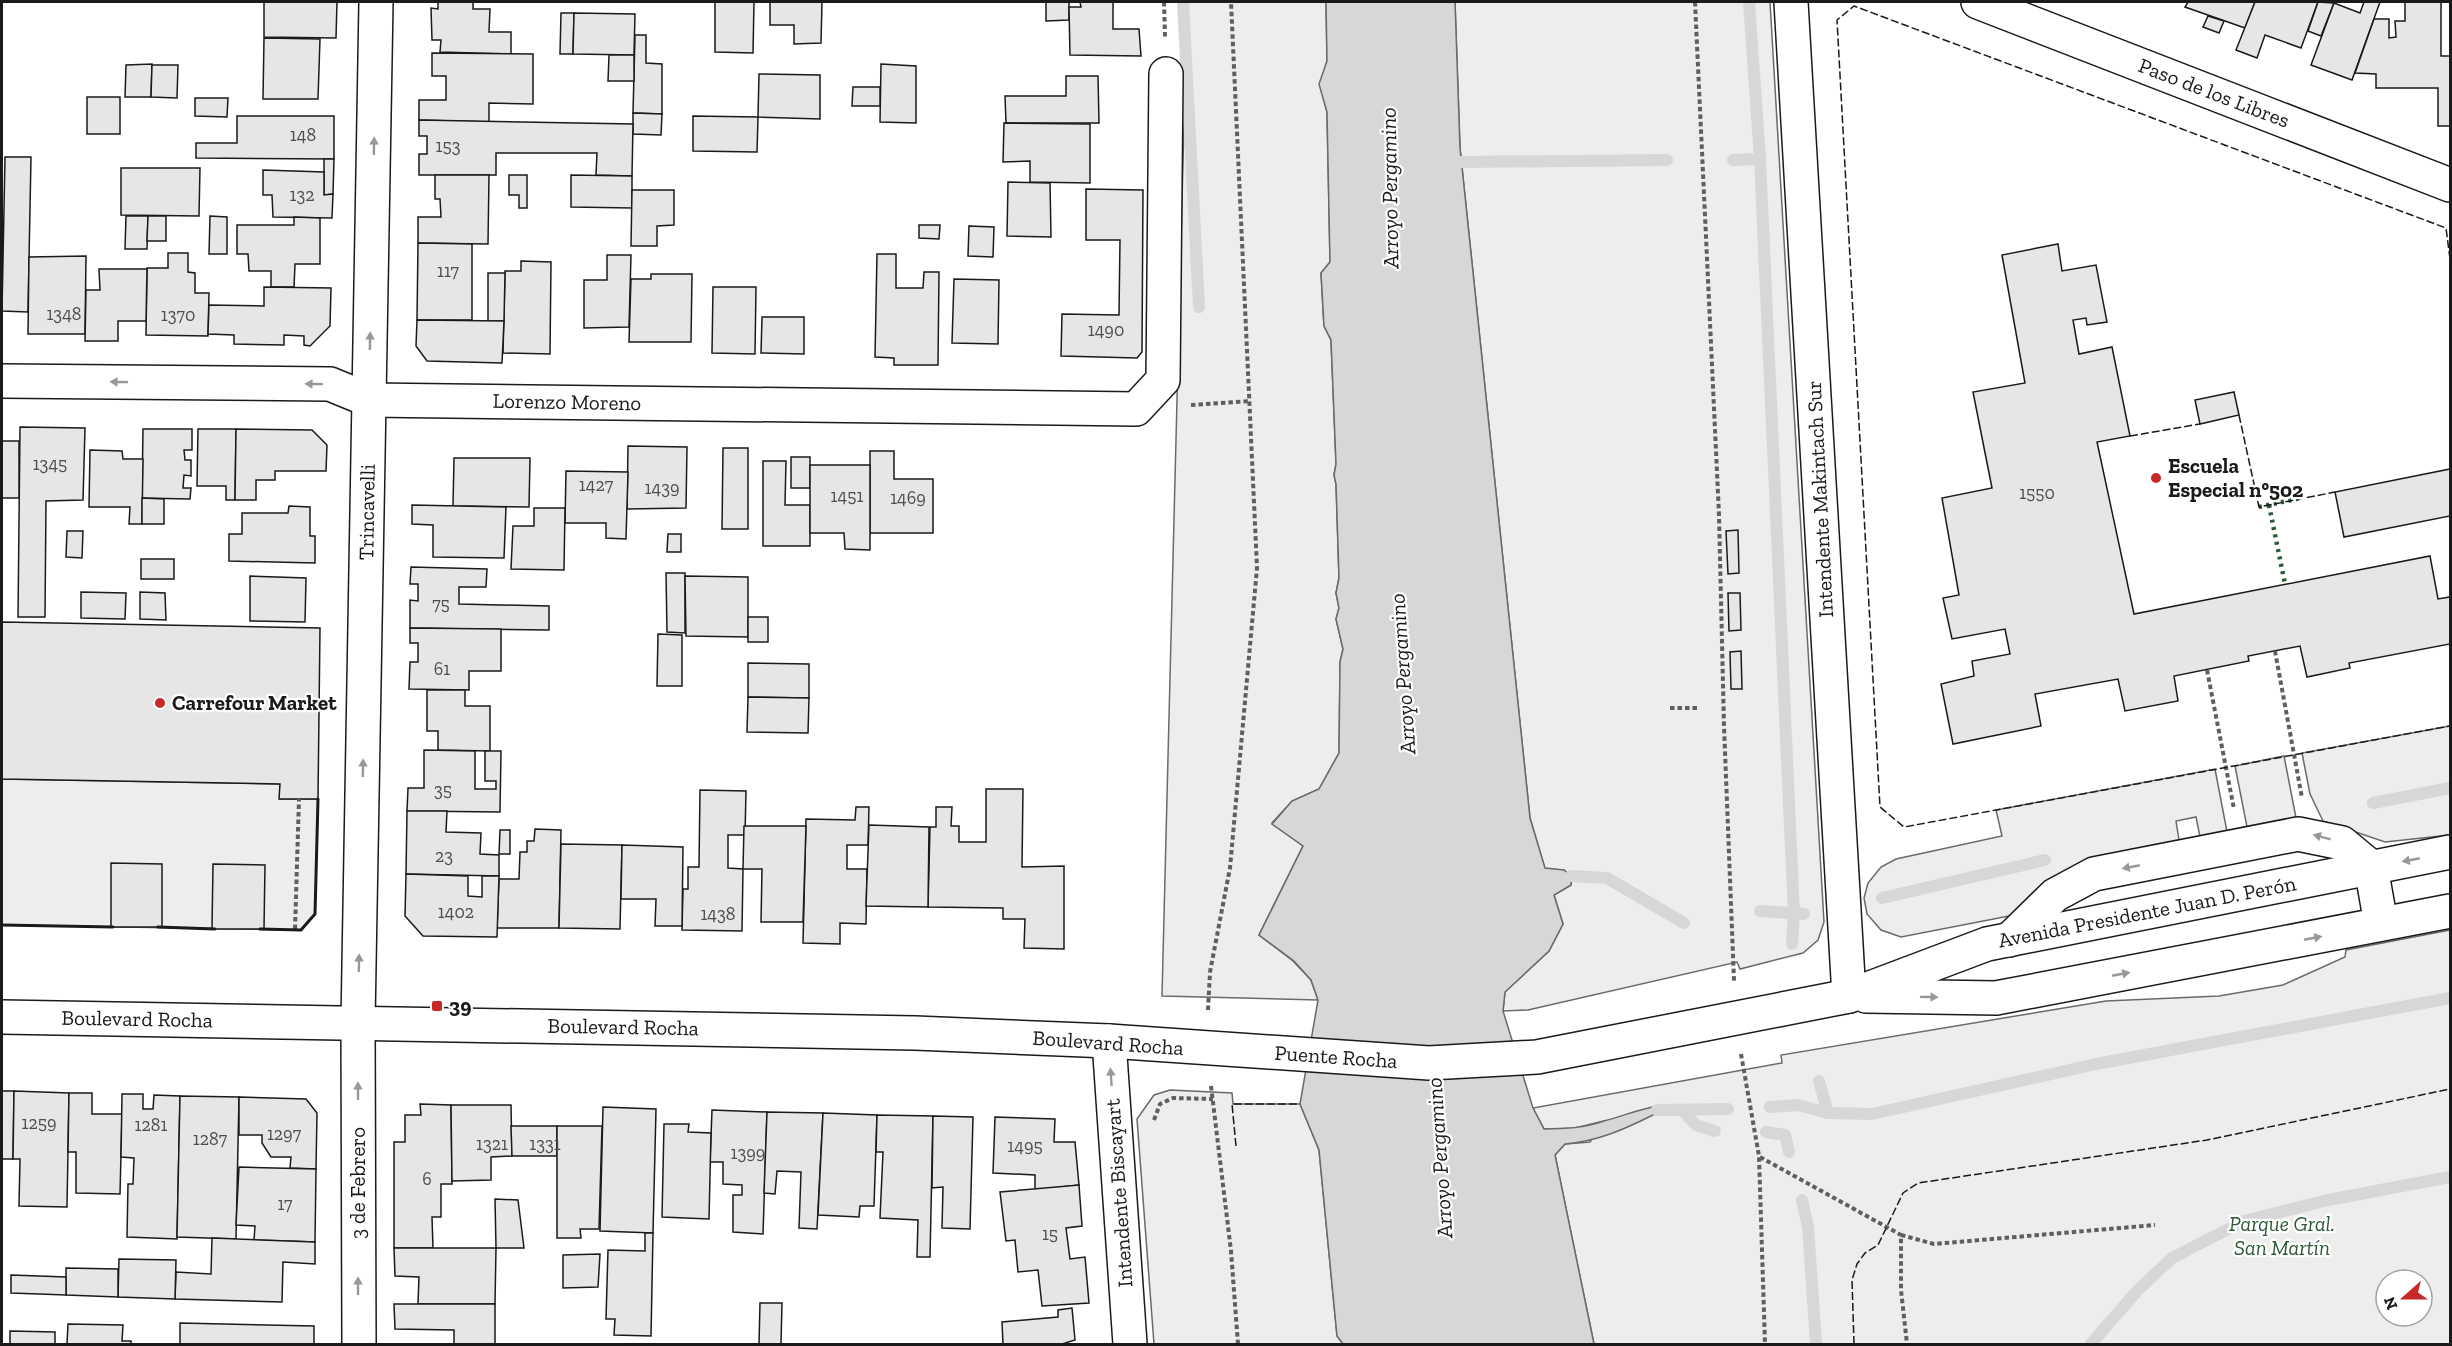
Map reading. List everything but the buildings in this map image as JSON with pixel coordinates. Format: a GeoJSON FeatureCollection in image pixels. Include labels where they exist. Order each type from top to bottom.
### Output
{"type":"FeatureCollection","features":[{"type":"Feature","properties":{"kind":"street","name":"Trincavelli"},"geometry":{"type":"LineString","coordinates":[[358,1022],[376,2]]}},
{"type":"Feature","properties":{"kind":"street","name":"Intendente Makintach Sur"},"geometry":{"type":"LineString","coordinates":[[1791,2],[1849,996]]}},
{"type":"Feature","properties":{"kind":"street","name":"Paso de los Libres"},"geometry":{"type":"LineString","coordinates":[[1978,2],[2451,185]]}},
{"type":"Feature","properties":{"kind":"street","name":"Lorenzo Moreno"},"geometry":{"type":"LineString","coordinates":[[2,381],[330,384],[369,400],[1136,409],[1163,380],[1166,74]]}},
{"type":"Feature","properties":{"kind":"street"},"geometry":{"type":"LineString","coordinates":[[2009,940],[2055,895],[2094,874],[2298,834],[2310,834],[2342,843],[2371,867],[2381,924]]}},
{"type":"Feature","properties":{"kind":"street","name":"Avenida Presidente Juan D. Perón"},"geometry":{"type":"LineString","coordinates":[[1537,1057],[1849,996],[1986,944],[2451,852]]}},
{"type":"Feature","properties":{"kind":"street","name":"Avenida Presidente Juan D. Perón"},"geometry":{"type":"LineString","coordinates":[[1849,996],[1996,998],[2451,911]]}},
{"type":"Feature","properties":{"kind":"street","name":"Boulevard Rocha"},"geometry":{"type":"LineString","coordinates":[[2,1017],[915,1033],[1109,1041],[1243,1051]]}},
{"type":"Feature","properties":{"kind":"street","name":"3 de Febrero"},"geometry":{"type":"LineString","coordinates":[[358,1022],[358,1344]]}},
{"type":"Feature","properties":{"kind":"street","name":"Intendente Biscayart"},"geometry":{"type":"LineString","coordinates":[[1109,1041],[1130,1344]]}},
{"type":"Feature","properties":{"kind":"street","name":"Puente Rocha"},"geometry":{"type":"LineString","coordinates":[[1243,1051],[1429,1063],[1537,1057]]}},
{"type":"Feature","properties":{"kind":"path"},"geometry":{"type":"LineString","coordinates":[[1231,2],[1257,568],[1230,868],[1210,972],[1207,1049],[1231,1251],[1238,1344]]}},
{"type":"Feature","properties":{"kind":"path"},"geometry":{"type":"LineString","coordinates":[[1695,2],[1719,515],[1725,749],[1736,1018],[1760,1156],[1765,1344]]}},
{"type":"Feature","properties":{"kind":"path"},"geometry":{"type":"LineString","coordinates":[[2275,651],[2310,834]]}},
{"type":"Feature","properties":{"kind":"path"},"geometry":{"type":"LineString","coordinates":[[2207,670],[2240,846]]}},
{"type":"Feature","properties":{"kind":"path"},"geometry":{"type":"LineString","coordinates":[[1670,708],[1698,708]]}},
{"type":"Feature","properties":{"kind":"path"},"geometry":{"type":"LineString","coordinates":[[295,929],[299,799]]}},
{"type":"Feature","properties":{"kind":"path"},"geometry":{"type":"LineString","coordinates":[[1153,1124],[1160,1104],[1173,1098],[1213,1099]]}},
{"type":"Feature","properties":{"kind":"path"},"geometry":{"type":"LineString","coordinates":[[1760,1156],[1901,1235],[1934,1244],[2155,1225]]}},
{"type":"Feature","properties":{"kind":"path"},"geometry":{"type":"LineString","coordinates":[[1901,1235],[1901,1290],[1907,1344]]}},
{"type":"Feature","properties":{"kind":"shaded area"},"geometry":{"type":"Polygon","coordinates":[[[1187,2],[1326,2],[1327,61],[1320,84],[1327,112],[1330,262],[1321,273],[1324,326],[1331,340],[1339,578],[1336,593],[1339,608],[1336,619],[1343,649],[1340,662],[1339,753],[1319,789],[1292,801],[1272,823],[1303,846],[1259,935],[1293,961],[1311,980],[1318,1000],[1162,996],[1187,2]]]}},
{"type":"Feature","properties":{"kind":"shaded area"},"geometry":{"type":"Polygon","coordinates":[[[1455,2],[1770,2],[1824,922],[1818,940],[1803,953],[1740,969],[1737,962],[1528,1010],[1503,1011],[1505,992],[1549,951],[1563,924],[1554,895],[1571,885],[1571,877],[1564,870],[1545,869],[1530,818],[1460,148],[1455,2]]]}},
{"type":"Feature","properties":{"kind":"shaded area"},"geometry":{"type":"Polygon","coordinates":[[[2450,726],[2450,835],[2385,842],[2323,821],[2310,794],[2302,753],[2450,726]]]}},
{"type":"Feature","properties":{"kind":"shaded area"},"geometry":{"type":"Polygon","coordinates":[[[2284,756],[2297,823],[2248,832],[2235,766],[2284,756]]]}},
{"type":"Feature","properties":{"kind":"shaded area"},"geometry":{"type":"Polygon","coordinates":[[[2215,769],[2228,837],[2201,842],[2196,817],[2176,821],[2180,846],[2028,906],[2009,916],[1901,937],[1881,930],[1867,914],[1864,898],[1868,883],[1881,867],[1896,859],[2002,836],[1996,810],[2215,769]]]}},
{"type":"Feature","properties":{"kind":"shaded area"},"geometry":{"type":"Polygon","coordinates":[[[2,779],[280,784],[280,799],[318,799],[315,914],[301,930],[2,925],[2,779]]]}},
{"type":"Feature","properties":{"kind":"shaded area"},"geometry":{"type":"Polygon","coordinates":[[[2450,930],[2450,1344],[1594,1344],[1555,1155],[1565,1144],[1590,1142],[1604,1121],[1575,1128],[1544,1129],[1533,1108],[1782,1063],[1781,1055],[2106,1001],[2219,996],[2283,985],[2345,957],[2346,950],[2450,930]]]}},
{"type":"Feature","properties":{"kind":"shaded area"},"geometry":{"type":"Polygon","coordinates":[[[1170,1090],[1232,1093],[1233,1104],[1300,1104],[1319,1150],[1337,1336],[1343,1344],[1154,1344],[1137,1119],[1154,1095],[1170,1090]]]}},
{"type":"Feature","properties":{"kind":"water","name":"Arroyo Pergamino"},"geometry":{"type":"Polygon","coordinates":[[[1326,2],[1455,2],[1460,148],[1530,818],[1545,868],[1564,870],[1571,876],[1571,885],[1554,895],[1563,924],[1549,951],[1505,992],[1503,1011],[1533,1108],[1544,1129],[1589,1125],[1658,1106],[1655,1114],[1601,1137],[1565,1144],[1555,1155],[1594,1344],[1343,1344],[1337,1336],[1319,1150],[1300,1104],[1318,1000],[1311,980],[1294,961],[1259,935],[1303,846],[1272,824],[1292,801],[1319,789],[1339,753],[1340,662],[1343,649],[1336,619],[1339,608],[1336,593],[1339,578],[1331,340],[1324,326],[1321,273],[1330,262],[1327,112],[1319,84],[1327,61],[1326,2]]]}},
{"type":"Feature","properties":{"kind":"waterway"},"geometry":{"type":"LineString","coordinates":[[1183,2],[1199,307]]}},
{"type":"Feature","properties":{"kind":"waterway"},"geometry":{"type":"LineString","coordinates":[[1749,2],[1760,159],[1794,914],[1792,944]]}},
{"type":"Feature","properties":{"kind":"waterway"},"geometry":{"type":"LineString","coordinates":[[1733,160],[1760,159]]}},
{"type":"Feature","properties":{"kind":"waterway"},"geometry":{"type":"LineString","coordinates":[[1461,162],[1667,160]]}},
{"type":"Feature","properties":{"kind":"waterway"},"geometry":{"type":"LineString","coordinates":[[2373,803],[2450,788]]}},
{"type":"Feature","properties":{"kind":"waterway"},"geometry":{"type":"LineString","coordinates":[[1882,898],[2045,860]]}},
{"type":"Feature","properties":{"kind":"waterway"},"geometry":{"type":"LineString","coordinates":[[1571,876],[1607,878],[1684,923]]}},
{"type":"Feature","properties":{"kind":"waterway"},"geometry":{"type":"LineString","coordinates":[[1760,911],[1804,914]]}},
{"type":"Feature","properties":{"kind":"waterway"},"geometry":{"type":"LineString","coordinates":[[1770,1107],[1798,1105],[1828,1113],[1872,1114],[2096,1064],[2450,998]]}},
{"type":"Feature","properties":{"kind":"waterway"},"geometry":{"type":"LineString","coordinates":[[1819,1081],[1828,1113]]}},
{"type":"Feature","properties":{"kind":"waterway"},"geometry":{"type":"LineString","coordinates":[[1657,1110],[1728,1109]]}},
{"type":"Feature","properties":{"kind":"waterway"},"geometry":{"type":"LineString","coordinates":[[1682,1110],[1696,1125],[1715,1131]]}},
{"type":"Feature","properties":{"kind":"waterway"},"geometry":{"type":"LineString","coordinates":[[1766,1132],[1785,1135],[1789,1152]]}},
{"type":"Feature","properties":{"kind":"waterway"},"geometry":{"type":"LineString","coordinates":[[2091,1344],[2136,1292],[2172,1258],[2244,1221],[2328,1200],[2450,1177]]}},
{"type":"Feature","properties":{"kind":"waterway"},"geometry":{"type":"LineString","coordinates":[[1802,1200],[1808,1227],[1816,1344]]}},
{"type":"Feature","properties":{"kind":"hedge"},"geometry":{"type":"LineString","coordinates":[[2259,507],[2301,498]]}},
{"type":"Feature","properties":{"kind":"hedge"},"geometry":{"type":"LineString","coordinates":[[2269,505],[2285,584]]}},
{"type":"Feature","properties":{"kind":"fence"},"geometry":{"type":"LineString","coordinates":[[2450,259],[2446,228],[1854,6],[1837,20],[1880,807],[1904,827],[2450,726]]}},
{"type":"Feature","properties":{"kind":"fence"},"geometry":{"type":"LineString","coordinates":[[2239,415],[2259,507],[2335,492]]}},
{"type":"Feature","properties":{"kind":"fence"},"geometry":{"type":"LineString","coordinates":[[2130,436],[2200,424]]}},
{"type":"Feature","properties":{"kind":"fence"},"geometry":{"type":"LineString","coordinates":[[1854,1344],[1852,1280],[1857,1264],[1865,1253],[1878,1245],[1903,1193],[1918,1183],[2207,1140],[2450,1089]]}},
{"type":"Feature","properties":{"kind":"fence"},"geometry":{"type":"LineString","coordinates":[[1236,1146],[1232,1104],[1300,1104]]}},
{"type":"Feature","properties":{"kind":"wall"},"geometry":{"type":"LineString","coordinates":[[260,929],[301,930],[315,914],[318,799]]}},
{"type":"Feature","properties":{"kind":"wall"},"geometry":{"type":"LineString","coordinates":[[2,925],[113,927]]}},
{"type":"Feature","properties":{"kind":"wall"},"geometry":{"type":"LineString","coordinates":[[158,927],[215,929]]}},
{"type":"Feature","properties":{"kind":"place","name":"Escuela Especial n°502"},"geometry":{"type":"Point","coordinates":[2156,478]}},
{"type":"Feature","properties":{"kind":"place","name":"Carrefour Market"},"geometry":{"type":"Point","coordinates":[160,703]}},
{"type":"Feature","properties":{"kind":"place","name":"39"},"geometry":{"type":"Point","coordinates":[437,1006]}},
{"type":"Feature","properties":{"kind":"park label","name":"Parque Gral. San Martín"},"geometry":{"type":"Point","coordinates":[2282,1236]}}]}
